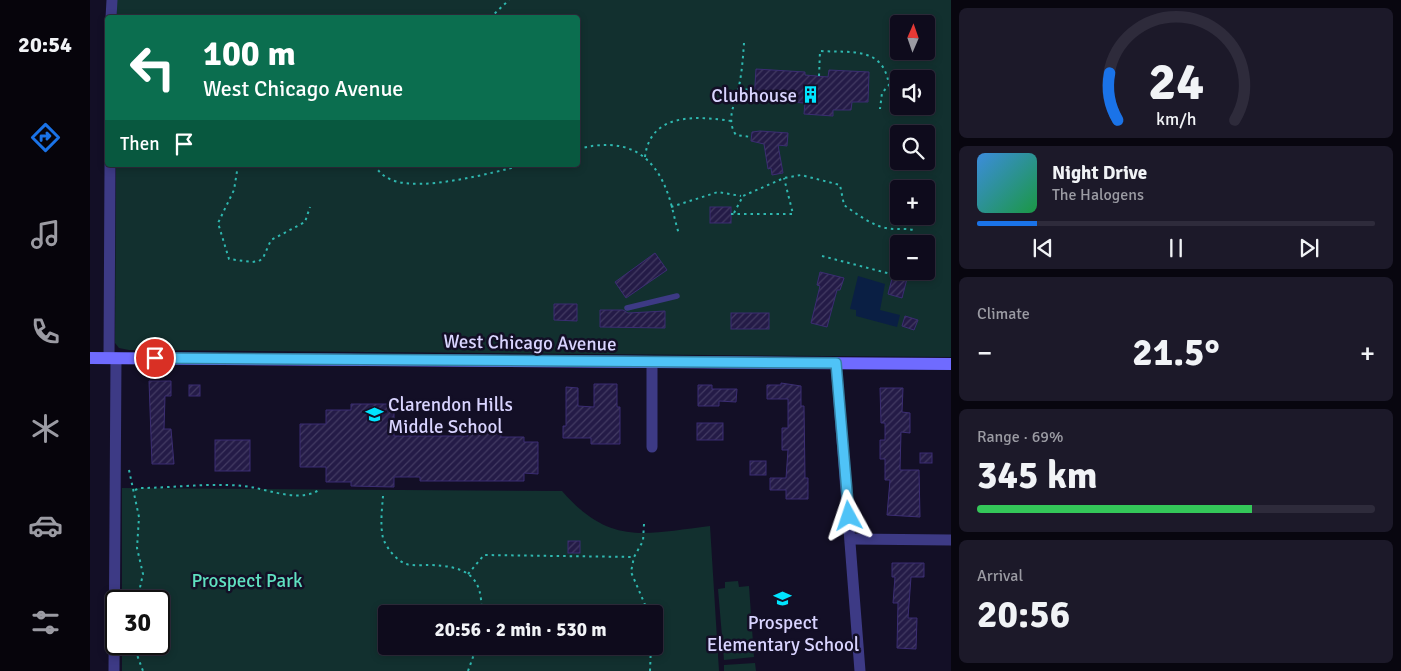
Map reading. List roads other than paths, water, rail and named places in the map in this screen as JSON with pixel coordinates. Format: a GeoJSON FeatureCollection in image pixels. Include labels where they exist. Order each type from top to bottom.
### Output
{"type":"FeatureCollection","features":[{"type":"Feature","properties":{"kind":"main road","name":"West Chicago Avenue"},"geometry":{"type":"LineString","coordinates":[[90,358],[951,364]]}},
{"type":"Feature","properties":{"kind":"street"},"geometry":{"type":"LineString","coordinates":[[111,15],[112,0]]}},
{"type":"Feature","properties":{"kind":"street"},"geometry":{"type":"LineString","coordinates":[[110,167],[114,671]]}},
{"type":"Feature","properties":{"kind":"street"},"geometry":{"type":"LineString","coordinates":[[652,362],[652,447]]}},
{"type":"Feature","properties":{"kind":"street"},"geometry":{"type":"LineString","coordinates":[[836,363],[860,671]]}},
{"type":"Feature","properties":{"kind":"street"},"geometry":{"type":"LineString","coordinates":[[851,539],[951,540]]}},
{"type":"Feature","properties":{"kind":"lane"},"geometry":{"type":"LineString","coordinates":[[627,308],[677,296]]}},
{"type":"Feature","properties":{"kind":"water"},"geometry":{"type":"Polygon","coordinates":[[[858,276],[885,284],[880,310],[900,315],[897,327],[856,316],[856,310],[850,309],[858,276]]]}},
{"type":"Feature","properties":{"kind":"place","name":"Clubhouse"},"geometry":{"type":"Point","coordinates":[811,95]}},
{"type":"Feature","properties":{"kind":"place","name":"Clarendon Hills Middle School"},"geometry":{"type":"Point","coordinates":[374,415]}},
{"type":"Feature","properties":{"kind":"place","name":"Prospect Elementary School"},"geometry":{"type":"Point","coordinates":[783,599]}},
{"type":"Feature","properties":{"kind":"park label","name":"Prospect Park"},"geometry":{"type":"Point","coordinates":[247,580]}}]}
